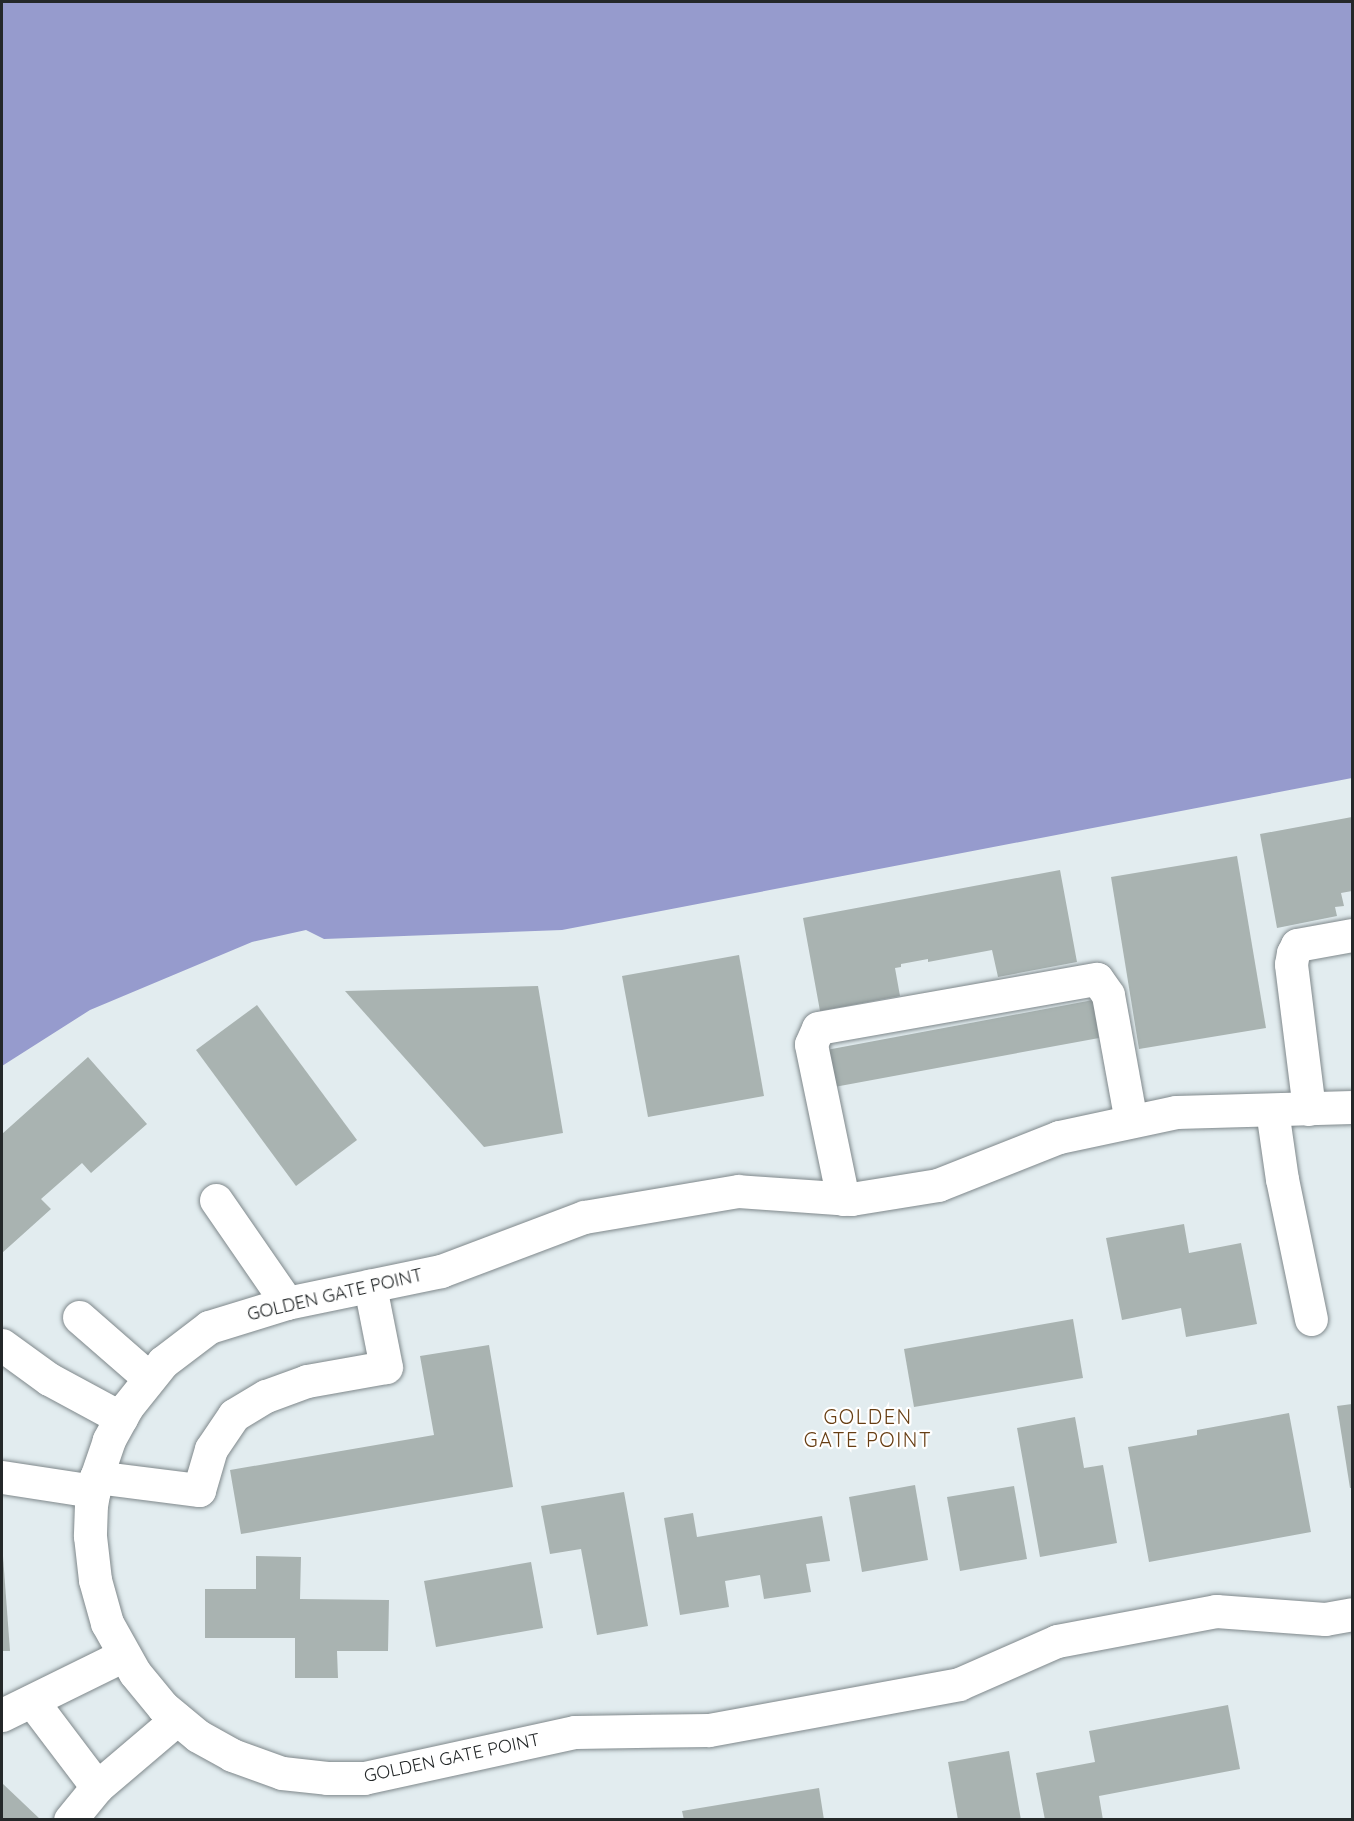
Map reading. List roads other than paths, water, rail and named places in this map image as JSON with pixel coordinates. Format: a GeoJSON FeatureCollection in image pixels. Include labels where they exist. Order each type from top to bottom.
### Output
{"type":"FeatureCollection","features":[{"type":"Feature","properties":{"kind":"street"},"geometry":{"type":"LineString","coordinates":[[1309,1109],[1291,964],[1293,953],[1297,945],[1353,935]]}},
{"type":"Feature","properties":{"kind":"street"},"geometry":{"type":"LineString","coordinates":[[843,1199],[811,1044],[818,1028],[1097,979],[1108,994],[1131,1121]]}},
{"type":"Feature","properties":{"kind":"street","name":"GOLDEN GATE POINT"},"geometry":{"type":"LineString","coordinates":[[1353,1107],[1176,1112],[1059,1137],[938,1185],[843,1199],[738,1191],[584,1217],[441,1271],[287,1302],[209,1327],[163,1362],[121,1418],[109,1440],[95,1484],[90,1536],[95,1580],[107,1623],[135,1673],[163,1707],[198,1736],[232,1755],[282,1773],[327,1779],[364,1778],[575,1732],[709,1730],[959,1684],[1057,1641],[1216,1611],[1325,1618],[1353,1614]]}},
{"type":"Feature","properties":{"kind":"street"},"geometry":{"type":"LineString","coordinates":[[1272,1110],[1282,1179],[1311,1319]]}},
{"type":"Feature","properties":{"kind":"street"},"geometry":{"type":"LineString","coordinates":[[216,1200],[287,1302]]}},
{"type":"Feature","properties":{"kind":"street"},"geometry":{"type":"LineString","coordinates":[[2,1477],[199,1490],[211,1449],[234,1415],[266,1396],[307,1381],[346,1372],[386,1367],[370,1286]]}},
{"type":"Feature","properties":{"kind":"street"},"geometry":{"type":"LineString","coordinates":[[79,1317],[149,1378]]}},
{"type":"Feature","properties":{"kind":"street"},"geometry":{"type":"LineString","coordinates":[[2,1346],[49,1379],[121,1418]]}},
{"type":"Feature","properties":{"kind":"street"},"geometry":{"type":"LineString","coordinates":[[2,1715],[124,1655]]}},
{"type":"Feature","properties":{"kind":"street"},"geometry":{"type":"LineString","coordinates":[[32,1701],[97,1787]]}},
{"type":"Feature","properties":{"kind":"street"},"geometry":{"type":"LineString","coordinates":[[70,1820],[97,1787],[177,1719]]}},
{"type":"Feature","properties":{"kind":"water"},"geometry":{"type":"Polygon","coordinates":[[[2,2],[1352,2],[1352,778],[562,930],[324,939],[306,930],[252,942],[90,1010],[2,1066],[2,2]]]}},
{"type":"Feature","properties":{"kind":"district","name":"GOLDEN GATE POINT"},"geometry":{"type":"Point","coordinates":[868,1428]}}]}
